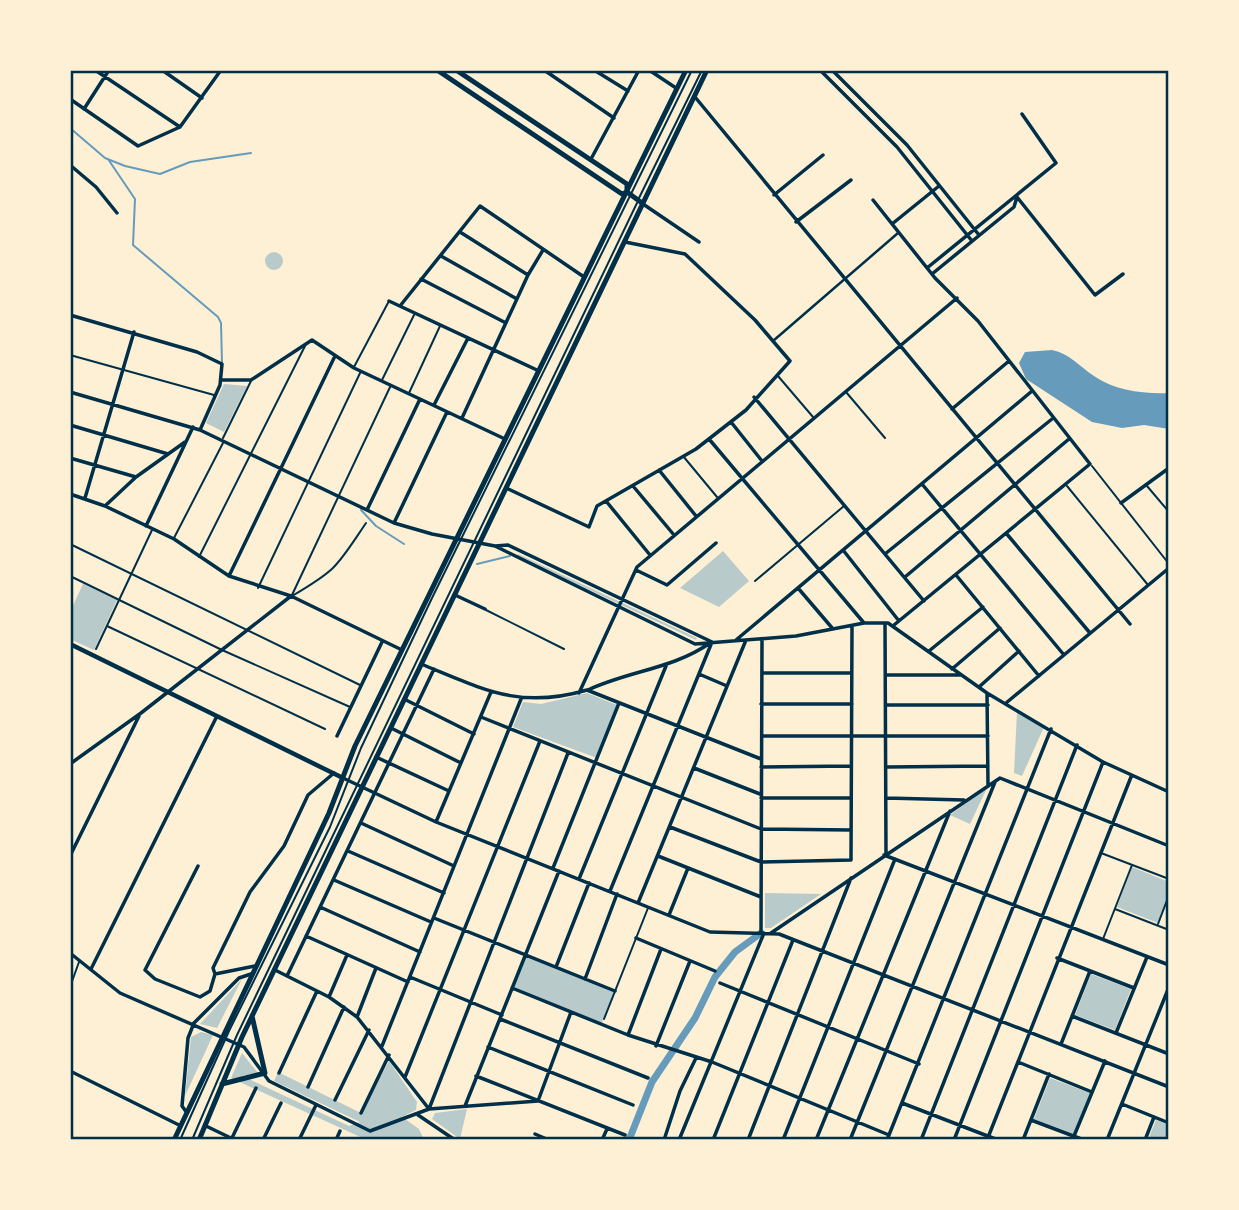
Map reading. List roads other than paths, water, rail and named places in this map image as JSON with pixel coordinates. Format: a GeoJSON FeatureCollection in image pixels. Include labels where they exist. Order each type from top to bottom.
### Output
{"type":"FeatureCollection","features":[{"type":"Feature","properties":{"kind":"main road"},"geometry":{"type":"LineString","coordinates":[[437,70],[622,194],[629,194],[640,201]]}},
{"type":"Feature","properties":{"kind":"main road"},"geometry":{"type":"LineString","coordinates":[[456,70],[627,184],[629,194]]}},
{"type":"Feature","properties":{"kind":"main road"},"geometry":{"type":"LineString","coordinates":[[173,1140],[346,780],[402,650],[629,194],[686,70]]}},
{"type":"Feature","properties":{"kind":"main road"},"geometry":{"type":"LineString","coordinates":[[199,1140],[240,1036],[274,970],[359,786],[421,664],[476,543],[623,242],[640,201],[694,96],[704,70]]}},
{"type":"Feature","properties":{"kind":"main road"},"geometry":{"type":"LineString","coordinates":[[490,105],[496,96]]}},
{"type":"Feature","properties":{"kind":"main road"},"geometry":{"type":"LineString","coordinates":[[222,1084],[263,1075],[265,1067],[252,1016]]}},
{"type":"Feature","properties":{"kind":"street"},"geometry":{"type":"LineString","coordinates":[[96,70],[180,127]]}},
{"type":"Feature","properties":{"kind":"street"},"geometry":{"type":"LineString","coordinates":[[84,109],[109,70]]}},
{"type":"Feature","properties":{"kind":"street"},"geometry":{"type":"LineString","coordinates":[[162,70],[202,98]]}},
{"type":"Feature","properties":{"kind":"street"},"geometry":{"type":"LineString","coordinates":[[70,100],[138,146],[180,127],[221,70]]}},
{"type":"Feature","properties":{"kind":"street"},"geometry":{"type":"LineString","coordinates":[[544,70],[614,118]]}},
{"type":"Feature","properties":{"kind":"street"},"geometry":{"type":"LineString","coordinates":[[594,70],[628,91]]}},
{"type":"Feature","properties":{"kind":"street"},"geometry":{"type":"LineString","coordinates":[[591,159],[639,70]]}},
{"type":"Feature","properties":{"kind":"street"},"geometry":{"type":"LineString","coordinates":[[649,70],[677,89]]}},
{"type":"Feature","properties":{"kind":"street"},"geometry":{"type":"LineString","coordinates":[[820,70],[897,147],[972,240]]}},
{"type":"Feature","properties":{"kind":"street"},"geometry":{"type":"LineString","coordinates":[[832,70],[907,145],[979,235]]}},
{"type":"Feature","properties":{"kind":"street"},"geometry":{"type":"LineString","coordinates":[[694,96],[1130,624]]}},
{"type":"Feature","properties":{"kind":"street"},"geometry":{"type":"LineString","coordinates":[[927,268],[1007,200],[1017,197],[1056,163],[1022,114]]}},
{"type":"Feature","properties":{"kind":"street"},"geometry":{"type":"LineString","coordinates":[[774,195],[823,155]]}},
{"type":"Feature","properties":{"kind":"street"},"geometry":{"type":"LineString","coordinates":[[70,165],[96,187],[117,213]]}},
{"type":"Feature","properties":{"kind":"street"},"geometry":{"type":"LineString","coordinates":[[796,222],[851,180]]}},
{"type":"Feature","properties":{"kind":"street"},"geometry":{"type":"LineString","coordinates":[[891,224],[939,186]]}},
{"type":"Feature","properties":{"kind":"street"},"geometry":{"type":"LineString","coordinates":[[932,274],[1014,206],[1017,197]]}},
{"type":"Feature","properties":{"kind":"street"},"geometry":{"type":"LineString","coordinates":[[1017,197],[1095,295],[1123,274]]}},
{"type":"Feature","properties":{"kind":"street"},"geometry":{"type":"LineString","coordinates":[[873,200],[932,274],[957,298],[1090,464],[894,625]]}},
{"type":"Feature","properties":{"kind":"street"},"geometry":{"type":"LineString","coordinates":[[640,201],[699,242]]}},
{"type":"Feature","properties":{"kind":"street"},"geometry":{"type":"LineString","coordinates":[[400,306],[480,206],[586,278]]}},
{"type":"Feature","properties":{"kind":"street"},"geometry":{"type":"LineString","coordinates":[[460,232],[528,275]]}},
{"type":"Feature","properties":{"kind":"street"},"geometry":{"type":"LineString","coordinates":[[774,341],[899,232]]}},
{"type":"Feature","properties":{"kind":"street"},"geometry":{"type":"LineString","coordinates":[[504,488],[589,527],[594,510],[606,501],[683,456],[731,422],[790,360],[685,254],[623,242]]}},
{"type":"Feature","properties":{"kind":"street"},"geometry":{"type":"LineString","coordinates":[[462,418],[528,275],[543,249]]}},
{"type":"Feature","properties":{"kind":"street"},"geometry":{"type":"LineString","coordinates":[[441,256],[517,299]]}},
{"type":"Feature","properties":{"kind":"street"},"geometry":{"type":"LineString","coordinates":[[421,279],[506,323]]}},
{"type":"Feature","properties":{"kind":"street"},"geometry":{"type":"LineString","coordinates":[[579,693],[636,570],[650,555],[957,298]]}},
{"type":"Feature","properties":{"kind":"street"},"geometry":{"type":"LineString","coordinates":[[389,301],[541,372]]}},
{"type":"Feature","properties":{"kind":"street"},"geometry":{"type":"LineString","coordinates":[[70,314],[197,352],[222,364],[221,380],[200,430]]}},
{"type":"Feature","properties":{"kind":"street"},"geometry":{"type":"LineString","coordinates":[[85,498],[121,368],[134,332]]}},
{"type":"Feature","properties":{"kind":"street"},"geometry":{"type":"LineString","coordinates":[[435,405],[468,338]]}},
{"type":"Feature","properties":{"kind":"street"},"geometry":{"type":"LineString","coordinates":[[221,380],[251,380],[312,340],[334,358],[507,440]]}},
{"type":"Feature","properties":{"kind":"street"},"geometry":{"type":"LineString","coordinates":[[229,576],[334,358]]}},
{"type":"Feature","properties":{"kind":"street"},"geometry":{"type":"LineString","coordinates":[[952,410],[1009,362]]}},
{"type":"Feature","properties":{"kind":"street"},"geometry":{"type":"LineString","coordinates":[[735,640],[1032,391]]}},
{"type":"Feature","properties":{"kind":"street"},"geometry":{"type":"LineString","coordinates":[[70,392],[193,427],[394,523],[459,540],[495,546],[508,545],[712,642]]}},
{"type":"Feature","properties":{"kind":"street"},"geometry":{"type":"LineString","coordinates":[[754,397],[924,601]]}},
{"type":"Feature","properties":{"kind":"street"},"geometry":{"type":"LineString","coordinates":[[367,510],[420,399]]}},
{"type":"Feature","properties":{"kind":"street"},"geometry":{"type":"LineString","coordinates":[[394,523],[447,411]]}},
{"type":"Feature","properties":{"kind":"street"},"geometry":{"type":"LineString","coordinates":[[886,554],[1053,419]]}},
{"type":"Feature","properties":{"kind":"street"},"geometry":{"type":"LineString","coordinates":[[731,422],[762,461]]}},
{"type":"Feature","properties":{"kind":"street"},"geometry":{"type":"LineString","coordinates":[[70,425],[168,454]]}},
{"type":"Feature","properties":{"kind":"street"},"geometry":{"type":"LineString","coordinates":[[146,526],[193,427]]}},
{"type":"Feature","properties":{"kind":"street"},"geometry":{"type":"LineString","coordinates":[[709,439],[864,623]]}},
{"type":"Feature","properties":{"kind":"street"},"geometry":{"type":"LineString","coordinates":[[905,577],[1013,483],[1069,439]]}},
{"type":"Feature","properties":{"kind":"street"},"geometry":{"type":"LineString","coordinates":[[105,506],[136,477],[187,441]]}},
{"type":"Feature","properties":{"kind":"street"},"geometry":{"type":"LineString","coordinates":[[70,458],[136,477]]}},
{"type":"Feature","properties":{"kind":"street"},"geometry":{"type":"LineString","coordinates":[[1121,503],[1169,468]]}},
{"type":"Feature","properties":{"kind":"street"},"geometry":{"type":"LineString","coordinates":[[659,470],[696,516]]}},
{"type":"Feature","properties":{"kind":"street"},"geometry":{"type":"LineString","coordinates":[[922,484],[1064,655]]}},
{"type":"Feature","properties":{"kind":"street"},"geometry":{"type":"LineString","coordinates":[[633,486],[674,535]]}},
{"type":"Feature","properties":{"kind":"street"},"geometry":{"type":"LineString","coordinates":[[70,494],[105,506],[174,539],[229,576],[258,588],[291,596],[402,650]]}},
{"type":"Feature","properties":{"kind":"street"},"geometry":{"type":"LineString","coordinates":[[606,501],[650,555]]}},
{"type":"Feature","properties":{"kind":"street"},"geometry":{"type":"LineString","coordinates":[[1006,533],[1090,634]]}},
{"type":"Feature","properties":{"kind":"street"},"geometry":{"type":"LineString","coordinates":[[636,570],[667,585],[716,543]]}},
{"type":"Feature","properties":{"kind":"street"},"geometry":{"type":"LineString","coordinates":[[495,546],[618,608],[695,643],[762,639],[864,623],[885,622],[894,625],[987,693],[1103,762],[1169,792]]}},
{"type":"Feature","properties":{"kind":"street"},"geometry":{"type":"LineString","coordinates":[[842,550],[900,621]]}},
{"type":"Feature","properties":{"kind":"street"},"geometry":{"type":"LineString","coordinates":[[1006,703],[1119,611],[1169,566]]}},
{"type":"Feature","properties":{"kind":"street"},"geometry":{"type":"LineString","coordinates":[[956,575],[1039,676]]}},
{"type":"Feature","properties":{"kind":"street"},"geometry":{"type":"LineString","coordinates":[[798,588],[833,629]]}},
{"type":"Feature","properties":{"kind":"street"},"geometry":{"type":"LineString","coordinates":[[454,594],[485,609]]}},
{"type":"Feature","properties":{"kind":"street"},"geometry":{"type":"LineString","coordinates":[[70,764],[198,670],[291,596]]}},
{"type":"Feature","properties":{"kind":"street"},"geometry":{"type":"LineString","coordinates":[[929,652],[983,607]]}},
{"type":"Feature","properties":{"kind":"street"},"geometry":{"type":"LineString","coordinates":[[885,622],[885,855]]}},
{"type":"Feature","properties":{"kind":"street"},"geometry":{"type":"LineString","coordinates":[[670,827],[761,862],[851,860],[852,625]]}},
{"type":"Feature","properties":{"kind":"street"},"geometry":{"type":"LineString","coordinates":[[952,669],[1000,628]]}},
{"type":"Feature","properties":{"kind":"street"},"geometry":{"type":"LineString","coordinates":[[679,1140],[763,933],[762,639]]}},
{"type":"Feature","properties":{"kind":"street"},"geometry":{"type":"LineString","coordinates":[[638,903],[746,640]]}},
{"type":"Feature","properties":{"kind":"street"},"geometry":{"type":"LineString","coordinates":[[337,736],[382,642]]}},
{"type":"Feature","properties":{"kind":"street"},"geometry":{"type":"LineString","coordinates":[[421,664],[491,692],[540,700],[579,693],[666,666],[693,656],[712,642]]}},
{"type":"Feature","properties":{"kind":"street"},"geometry":{"type":"LineString","coordinates":[[610,891],[712,642]]}},
{"type":"Feature","properties":{"kind":"street"},"geometry":{"type":"LineString","coordinates":[[70,644],[346,780],[526,858],[710,932],[771,933],[793,940],[1169,1087]]}},
{"type":"Feature","properties":{"kind":"street"},"geometry":{"type":"LineString","coordinates":[[979,688],[1019,651]]}},
{"type":"Feature","properties":{"kind":"street"},"geometry":{"type":"LineString","coordinates":[[579,879],[666,666]]}},
{"type":"Feature","properties":{"kind":"street"},"geometry":{"type":"LineString","coordinates":[[287,976],[434,669]]}},
{"type":"Feature","properties":{"kind":"street"},"geometry":{"type":"LineString","coordinates":[[762,673],[852,673]]}},
{"type":"Feature","properties":{"kind":"street"},"geometry":{"type":"LineString","coordinates":[[699,674],[727,686]]}},
{"type":"Feature","properties":{"kind":"street"},"geometry":{"type":"LineString","coordinates":[[886,675],[960,675]]}},
{"type":"Feature","properties":{"kind":"street"},"geometry":{"type":"LineString","coordinates":[[587,690],[761,760]]}},
{"type":"Feature","properties":{"kind":"street"},"geometry":{"type":"LineString","coordinates":[[436,821],[491,692]]}},
{"type":"Feature","properties":{"kind":"street"},"geometry":{"type":"LineString","coordinates":[[987,693],[988,785]]}},
{"type":"Feature","properties":{"kind":"street"},"geometry":{"type":"LineString","coordinates":[[404,699],[474,734]]}},
{"type":"Feature","properties":{"kind":"street"},"geometry":{"type":"LineString","coordinates":[[382,1046],[521,699]]}},
{"type":"Feature","properties":{"kind":"street"},"geometry":{"type":"LineString","coordinates":[[552,868],[619,703]]}},
{"type":"Feature","properties":{"kind":"street"},"geometry":{"type":"LineString","coordinates":[[761,704],[852,704]]}},
{"type":"Feature","properties":{"kind":"street"},"geometry":{"type":"LineString","coordinates":[[887,705],[988,705]]}},
{"type":"Feature","properties":{"kind":"street"},"geometry":{"type":"LineString","coordinates":[[70,856],[141,713]]}},
{"type":"Feature","properties":{"kind":"street"},"geometry":{"type":"LineString","coordinates":[[91,970],[217,716]]}},
{"type":"Feature","properties":{"kind":"street"},"geometry":{"type":"LineString","coordinates":[[481,717],[761,829],[851,830]]}},
{"type":"Feature","properties":{"kind":"street"},"geometry":{"type":"LineString","coordinates":[[390,728],[461,763]]}},
{"type":"Feature","properties":{"kind":"street"},"geometry":{"type":"LineString","coordinates":[[512,988],[656,1046],[712,1062],[857,1122],[888,1138],[1051,729]]}},
{"type":"Feature","properties":{"kind":"street"},"geometry":{"type":"LineString","coordinates":[[762,736],[988,737]]}},
{"type":"Feature","properties":{"kind":"street"},"geometry":{"type":"LineString","coordinates":[[405,1077],[540,741]]}},
{"type":"Feature","properties":{"kind":"street"},"geometry":{"type":"LineString","coordinates":[[921,1140],[1077,745]]}},
{"type":"Feature","properties":{"kind":"street"},"geometry":{"type":"LineString","coordinates":[[429,1109],[568,752]]}},
{"type":"Feature","properties":{"kind":"street"},"geometry":{"type":"LineString","coordinates":[[376,757],[449,792]]}},
{"type":"Feature","properties":{"kind":"street"},"geometry":{"type":"LineString","coordinates":[[954,1140],[1103,762]]}},
{"type":"Feature","properties":{"kind":"street"},"geometry":{"type":"LineString","coordinates":[[761,767],[851,766]]}},
{"type":"Feature","properties":{"kind":"street"},"geometry":{"type":"LineString","coordinates":[[887,767],[988,766]]}},
{"type":"Feature","properties":{"kind":"street"},"geometry":{"type":"LineString","coordinates":[[694,768],[761,796],[851,798]]}},
{"type":"Feature","properties":{"kind":"street"},"geometry":{"type":"LineString","coordinates":[[198,866],[145,970],[155,979],[193,997],[208,994],[215,974],[213,968],[250,892],[284,846],[308,795],[334,774]]}},
{"type":"Feature","properties":{"kind":"street"},"geometry":{"type":"LineString","coordinates":[[988,1138],[1131,776]]}},
{"type":"Feature","properties":{"kind":"street"},"geometry":{"type":"LineString","coordinates":[[771,933],[1000,778],[1169,846]]}},
{"type":"Feature","properties":{"kind":"street"},"geometry":{"type":"LineString","coordinates":[[850,1140],[995,781]]}},
{"type":"Feature","properties":{"kind":"street"},"geometry":{"type":"LineString","coordinates":[[886,798],[965,800]]}},
{"type":"Feature","properties":{"kind":"street"},"geometry":{"type":"LineString","coordinates":[[816,1140],[923,870],[950,811]]}},
{"type":"Feature","properties":{"kind":"street"},"geometry":{"type":"LineString","coordinates":[[361,823],[455,866]]}},
{"type":"Feature","properties":{"kind":"street"},"geometry":{"type":"LineString","coordinates":[[348,850],[444,893]]}},
{"type":"Feature","properties":{"kind":"street"},"geometry":{"type":"LineString","coordinates":[[885,855],[1169,965]]}},
{"type":"Feature","properties":{"kind":"street"},"geometry":{"type":"LineString","coordinates":[[658,856],[761,897]]}},
{"type":"Feature","properties":{"kind":"street"},"geometry":{"type":"LineString","coordinates":[[783,1140],[851,963],[895,859]]}},
{"type":"Feature","properties":{"kind":"street"},"geometry":{"type":"LineString","coordinates":[[669,915],[688,868]]}},
{"type":"Feature","properties":{"kind":"street"},"geometry":{"type":"LineString","coordinates":[[465,1107],[559,871]]}},
{"type":"Feature","properties":{"kind":"street"},"geometry":{"type":"LineString","coordinates":[[748,1140],[851,878]]}},
{"type":"Feature","properties":{"kind":"street"},"geometry":{"type":"LineString","coordinates":[[334,880],[615,991]]}},
{"type":"Feature","properties":{"kind":"street"},"geometry":{"type":"LineString","coordinates":[[556,967],[589,883]]}},
{"type":"Feature","properties":{"kind":"street"},"geometry":{"type":"LineString","coordinates":[[585,979],[617,894]]}},
{"type":"Feature","properties":{"kind":"street"},"geometry":{"type":"LineString","coordinates":[[320,907],[420,952]]}},
{"type":"Feature","properties":{"kind":"street"},"geometry":{"type":"LineString","coordinates":[[306,936],[376,968],[440,990],[648,1078]]}},
{"type":"Feature","properties":{"kind":"street"},"geometry":{"type":"LineString","coordinates":[[636,938],[715,971]]}},
{"type":"Feature","properties":{"kind":"street"},"geometry":{"type":"LineString","coordinates":[[713,1140],[793,940]]}},
{"type":"Feature","properties":{"kind":"street"},"geometry":{"type":"LineString","coordinates":[[628,1035],[661,949]]}},
{"type":"Feature","properties":{"kind":"street"},"geometry":{"type":"LineString","coordinates":[[70,953],[138,1003],[194,1023],[244,1047],[263,1075],[370,1131],[429,1109],[538,1101]]}},
{"type":"Feature","properties":{"kind":"street"},"geometry":{"type":"LineString","coordinates":[[329,997],[347,955]]}},
{"type":"Feature","properties":{"kind":"street"},"geometry":{"type":"LineString","coordinates":[[1116,1033],[1147,957]]}},
{"type":"Feature","properties":{"kind":"street"},"geometry":{"type":"LineString","coordinates":[[1057,958],[1134,988]]}},
{"type":"Feature","properties":{"kind":"street"},"geometry":{"type":"LineString","coordinates":[[656,1046],[690,961]]}},
{"type":"Feature","properties":{"kind":"street"},"geometry":{"type":"LineString","coordinates":[[215,974],[255,966]]}},
{"type":"Feature","properties":{"kind":"street"},"geometry":{"type":"LineString","coordinates":[[357,1017],[376,968]]}},
{"type":"Feature","properties":{"kind":"street"},"geometry":{"type":"LineString","coordinates":[[274,970],[329,997],[357,1017],[429,1109]]}},
{"type":"Feature","properties":{"kind":"street"},"geometry":{"type":"LineString","coordinates":[[1061,1044],[1090,971]]}},
{"type":"Feature","properties":{"kind":"street"},"geometry":{"type":"LineString","coordinates":[[187,1113],[182,1106],[188,1038],[194,1023],[239,978],[251,974]]}},
{"type":"Feature","properties":{"kind":"street"},"geometry":{"type":"LineString","coordinates":[[720,983],[919,1064]]}},
{"type":"Feature","properties":{"kind":"street"},"geometry":{"type":"LineString","coordinates":[[1107,1140],[1166,1001],[1169,987]]}},
{"type":"Feature","properties":{"kind":"street"},"geometry":{"type":"LineString","coordinates":[[279,1073],[317,991]]}},
{"type":"Feature","properties":{"kind":"street"},"geometry":{"type":"LineString","coordinates":[[308,1087],[344,1007]]}},
{"type":"Feature","properties":{"kind":"street"},"geometry":{"type":"LineString","coordinates":[[538,1101],[571,1012]]}},
{"type":"Feature","properties":{"kind":"street"},"geometry":{"type":"LineString","coordinates":[[1072,1016],[1169,1054]]}},
{"type":"Feature","properties":{"kind":"street"},"geometry":{"type":"LineString","coordinates":[[335,1100],[369,1030]]}},
{"type":"Feature","properties":{"kind":"street"},"geometry":{"type":"LineString","coordinates":[[488,1047],[633,1105]]}},
{"type":"Feature","properties":{"kind":"street"},"geometry":{"type":"LineString","coordinates":[[361,1113],[389,1055]]}},
{"type":"Feature","properties":{"kind":"street"},"geometry":{"type":"LineString","coordinates":[[664,1140],[680,1091],[696,1058]]}},
{"type":"Feature","properties":{"kind":"street"},"geometry":{"type":"LineString","coordinates":[[1074,1136],[1105,1060]]}},
{"type":"Feature","properties":{"kind":"street"},"geometry":{"type":"LineString","coordinates":[[1018,1062],[1092,1092]]}},
{"type":"Feature","properties":{"kind":"street"},"geometry":{"type":"LineString","coordinates":[[70,1071],[181,1126]]}},
{"type":"Feature","properties":{"kind":"street"},"geometry":{"type":"LineString","coordinates":[[1023,1140],[1049,1074]]}},
{"type":"Feature","properties":{"kind":"street"},"geometry":{"type":"LineString","coordinates":[[476,1076],[625,1135]]}},
{"type":"Feature","properties":{"kind":"street"},"geometry":{"type":"LineString","coordinates":[[205,1126],[233,1139],[256,1088]]}},
{"type":"Feature","properties":{"kind":"street"},"geometry":{"type":"LineString","coordinates":[[902,1102],[998,1140]]}},
{"type":"Feature","properties":{"kind":"street"},"geometry":{"type":"LineString","coordinates":[[263,1140],[281,1103]]}},
{"type":"Feature","properties":{"kind":"street"},"geometry":{"type":"LineString","coordinates":[[1122,1104],[1169,1123]]}},
{"type":"Feature","properties":{"kind":"street"},"geometry":{"type":"LineString","coordinates":[[299,1140],[316,1105]]}},
{"type":"Feature","properties":{"kind":"street"},"geometry":{"type":"LineString","coordinates":[[418,1115],[454,1140]]}},
{"type":"Feature","properties":{"kind":"street"},"geometry":{"type":"LineString","coordinates":[[1144,1140],[1154,1117]]}},
{"type":"Feature","properties":{"kind":"street"},"geometry":{"type":"LineString","coordinates":[[1031,1120],[1084,1140]]}},
{"type":"Feature","properties":{"kind":"street"},"geometry":{"type":"LineString","coordinates":[[602,1140],[607,1129]]}},
{"type":"Feature","properties":{"kind":"street"},"geometry":{"type":"LineString","coordinates":[[336,1140],[340,1131]]}},
{"type":"Feature","properties":{"kind":"street"},"geometry":{"type":"LineString","coordinates":[[535,1134],[549,1140]]}},
{"type":"Feature","properties":{"kind":"lane"},"geometry":{"type":"LineString","coordinates":[[227,1030],[330,827],[346,780],[459,540],[692,70]]}},
{"type":"Feature","properties":{"kind":"lane"},"geometry":{"type":"LineString","coordinates":[[240,1036],[704,70]]}},
{"type":"Feature","properties":{"kind":"lane"},"geometry":{"type":"LineString","coordinates":[[354,368],[389,301]]}},
{"type":"Feature","properties":{"kind":"lane"},"geometry":{"type":"LineString","coordinates":[[382,381],[415,313]]}},
{"type":"Feature","properties":{"kind":"lane"},"geometry":{"type":"LineString","coordinates":[[409,393],[440,325]]}},
{"type":"Feature","properties":{"kind":"lane"},"geometry":{"type":"LineString","coordinates":[[199,557],[249,452],[307,344]]}},
{"type":"Feature","properties":{"kind":"lane"},"geometry":{"type":"LineString","coordinates":[[70,355],[215,396]]}},
{"type":"Feature","properties":{"kind":"lane"},"geometry":{"type":"LineString","coordinates":[[258,588],[361,371]]}},
{"type":"Feature","properties":{"kind":"lane"},"geometry":{"type":"LineString","coordinates":[[777,375],[814,418]]}},
{"type":"Feature","properties":{"kind":"lane"},"geometry":{"type":"LineString","coordinates":[[174,539],[251,380]]}},
{"type":"Feature","properties":{"kind":"lane"},"geometry":{"type":"LineString","coordinates":[[291,596],[391,385]]}},
{"type":"Feature","properties":{"kind":"lane"},"geometry":{"type":"LineString","coordinates":[[845,391],[885,438]]}},
{"type":"Feature","properties":{"kind":"lane"},"geometry":{"type":"LineString","coordinates":[[683,456],[718,498]]}},
{"type":"Feature","properties":{"kind":"lane"},"geometry":{"type":"LineString","coordinates":[[1090,464],[1169,566]]}},
{"type":"Feature","properties":{"kind":"lane"},"geometry":{"type":"LineString","coordinates":[[1066,484],[1148,586]]}},
{"type":"Feature","properties":{"kind":"lane"},"geometry":{"type":"LineString","coordinates":[[1147,485],[1169,512]]}},
{"type":"Feature","properties":{"kind":"lane"},"geometry":{"type":"LineString","coordinates":[[755,581],[845,506]]}},
{"type":"Feature","properties":{"kind":"lane"},"geometry":{"type":"LineString","coordinates":[[291,596],[327,576],[340,565],[366,523]]}},
{"type":"Feature","properties":{"kind":"lane"},"geometry":{"type":"LineString","coordinates":[[96,649],[152,528]]}},
{"type":"Feature","properties":{"kind":"lane"},"geometry":{"type":"LineString","coordinates":[[70,544],[360,685]]}},
{"type":"Feature","properties":{"kind":"lane"},"geometry":{"type":"LineString","coordinates":[[70,576],[222,650],[350,707]]}},
{"type":"Feature","properties":{"kind":"lane"},"geometry":{"type":"LineString","coordinates":[[485,609],[564,649]]}},
{"type":"Feature","properties":{"kind":"lane"},"geometry":{"type":"LineString","coordinates":[[107,626],[325,730]]}},
{"type":"Feature","properties":{"kind":"lane"},"geometry":{"type":"LineString","coordinates":[[1100,853],[1169,879]]}},
{"type":"Feature","properties":{"kind":"lane"},"geometry":{"type":"LineString","coordinates":[[1103,940],[1132,865]]}},
{"type":"Feature","properties":{"kind":"lane"},"geometry":{"type":"LineString","coordinates":[[1157,925],[1169,895]]}},
{"type":"Feature","properties":{"kind":"lane"},"geometry":{"type":"LineString","coordinates":[[604,1019],[648,907]]}},
{"type":"Feature","properties":{"kind":"lane"},"geometry":{"type":"LineString","coordinates":[[1115,909],[1169,930]]}},
{"type":"Feature","properties":{"kind":"lane"},"geometry":{"type":"LineString","coordinates":[[70,987],[79,968],[79,960]]}},
{"type":"Feature","properties":{"kind":"lane"},"geometry":{"type":"LineString","coordinates":[[180,1140],[221,1042]]}},
{"type":"Feature","properties":{"kind":"lane"},"geometry":{"type":"LineString","coordinates":[[192,1140],[234,1049]]}},
{"type":"Feature","properties":{"kind":"water"},"geometry":{"type":"Polygon","coordinates":[[[1052,350],[1069,357],[1111,385],[1140,392],[1169,393],[1169,429],[1144,425],[1122,428],[1092,422],[1026,379],[1019,363],[1025,352],[1052,350]]]}},
{"type":"Feature","properties":{"kind":"waterway"},"geometry":{"type":"LineString","coordinates":[[70,128],[105,158],[160,174],[190,162],[251,153]]}},
{"type":"Feature","properties":{"kind":"waterway"},"geometry":{"type":"LineString","coordinates":[[108,159],[135,199],[133,245],[218,317],[221,323],[222,363]]}},
{"type":"Feature","properties":{"kind":"waterway"},"geometry":{"type":"LineString","coordinates":[[361,510],[376,526],[404,544]]}},
{"type":"Feature","properties":{"kind":"waterway"},"geometry":{"type":"LineString","coordinates":[[477,564],[510,556]]}},
{"type":"Feature","properties":{"kind":"waterway"},"geometry":{"type":"LineString","coordinates":[[629,1140],[652,1082],[695,1018],[715,977],[735,952],[761,933]]}}]}
